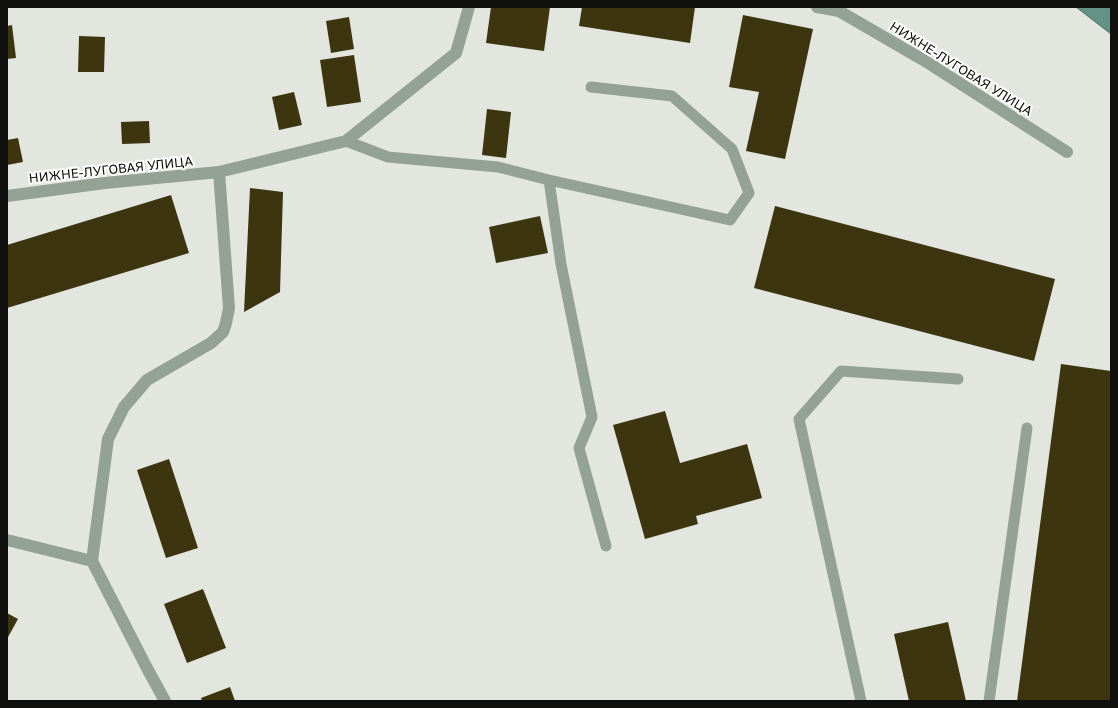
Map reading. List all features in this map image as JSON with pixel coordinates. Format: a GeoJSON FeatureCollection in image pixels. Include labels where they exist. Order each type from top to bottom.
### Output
{"type":"FeatureCollection","features":[{"type":"Feature","properties":{"kind":"street","name":"НИЖНЕ-ЛУГОВАЯ УЛИЦА"},"geometry":{"type":"LineString","coordinates":[[7,196],[219,172],[346,141],[456,53],[469,7]]}},
{"type":"Feature","properties":{"kind":"street","name":"НИЖНЕ-ЛУГОВАЯ УЛИЦА"},"geometry":{"type":"LineString","coordinates":[[817,7],[839,11],[846,15],[925,61],[1067,152]]}},
{"type":"Feature","properties":{"kind":"street"},"geometry":{"type":"LineString","coordinates":[[165,701],[92,561],[108,439],[124,407],[147,380],[212,343],[222,332],[226,322],[229,308],[219,172]]}},
{"type":"Feature","properties":{"kind":"street"},"geometry":{"type":"LineString","coordinates":[[7,540],[92,561]]}},
{"type":"Feature","properties":{"kind":"lane"},"geometry":{"type":"LineString","coordinates":[[346,141],[388,157],[498,167],[549,180],[730,220],[749,193],[732,149],[672,96],[591,87]]}},
{"type":"Feature","properties":{"kind":"lane"},"geometry":{"type":"LineString","coordinates":[[549,180],[561,264],[592,417],[579,448],[606,546]]}},
{"type":"Feature","properties":{"kind":"lane"},"geometry":{"type":"LineString","coordinates":[[861,701],[799,419],[841,371],[958,379]]}},
{"type":"Feature","properties":{"kind":"lane"},"geometry":{"type":"LineString","coordinates":[[989,701],[1027,428]]}},
{"type":"Feature","properties":{"kind":"shaded area"},"geometry":{"type":"Polygon","coordinates":[[[1076,7],[1111,7],[1111,34],[1076,7]]]}},
{"type":"Feature","properties":{"kind":"building"},"geometry":{"type":"Polygon","coordinates":[[[491,7],[550,7],[544,51],[486,43],[491,7]]]}},
{"type":"Feature","properties":{"kind":"building"},"geometry":{"type":"Polygon","coordinates":[[[582,7],[695,7],[690,43],[579,26],[582,7]]]}},
{"type":"Feature","properties":{"kind":"building"},"geometry":{"type":"Polygon","coordinates":[[[743,15],[813,29],[785,159],[746,151],[759,92],[729,87],[743,15]]]}},
{"type":"Feature","properties":{"kind":"building"},"geometry":{"type":"Polygon","coordinates":[[[349,17],[354,49],[331,53],[326,21],[349,17]]]}},
{"type":"Feature","properties":{"kind":"building"},"geometry":{"type":"Polygon","coordinates":[[[12,25],[16,58],[7,59],[7,26],[12,25]]]}},
{"type":"Feature","properties":{"kind":"building"},"geometry":{"type":"Polygon","coordinates":[[[79,36],[105,37],[104,72],[78,72],[79,36]]]}},
{"type":"Feature","properties":{"kind":"building"},"geometry":{"type":"Polygon","coordinates":[[[354,55],[361,102],[327,107],[320,60],[354,55]]]}},
{"type":"Feature","properties":{"kind":"building"},"geometry":{"type":"Polygon","coordinates":[[[294,92],[302,125],[279,130],[272,97],[294,92]]]}},
{"type":"Feature","properties":{"kind":"building"},"geometry":{"type":"Polygon","coordinates":[[[487,109],[511,112],[506,158],[482,155],[487,109]]]}},
{"type":"Feature","properties":{"kind":"building"},"geometry":{"type":"Polygon","coordinates":[[[149,121],[150,143],[122,144],[121,122],[149,121]]]}},
{"type":"Feature","properties":{"kind":"building"},"geometry":{"type":"Polygon","coordinates":[[[18,138],[23,162],[7,165],[7,140],[18,138]]]}},
{"type":"Feature","properties":{"kind":"building"},"geometry":{"type":"Polygon","coordinates":[[[250,188],[283,192],[280,292],[244,312],[250,188]]]}},
{"type":"Feature","properties":{"kind":"building"},"geometry":{"type":"Polygon","coordinates":[[[171,195],[189,253],[7,308],[7,245],[171,195]]]}},
{"type":"Feature","properties":{"kind":"building"},"geometry":{"type":"Polygon","coordinates":[[[775,206],[1055,279],[1034,361],[754,288],[775,206]]]}},
{"type":"Feature","properties":{"kind":"building"},"geometry":{"type":"Polygon","coordinates":[[[540,216],[548,253],[496,263],[489,227],[540,216]]]}},
{"type":"Feature","properties":{"kind":"building"},"geometry":{"type":"Polygon","coordinates":[[[1061,364],[1111,371],[1111,701],[1017,701],[1061,364]]]}},
{"type":"Feature","properties":{"kind":"building"},"geometry":{"type":"Polygon","coordinates":[[[665,411],[680,463],[747,444],[762,498],[696,516],[698,524],[645,539],[613,425],[665,411]]]}},
{"type":"Feature","properties":{"kind":"building"},"geometry":{"type":"Polygon","coordinates":[[[169,459],[198,548],[166,558],[137,470],[169,459]]]}},
{"type":"Feature","properties":{"kind":"building"},"geometry":{"type":"Polygon","coordinates":[[[203,589],[226,648],[187,663],[164,604],[203,589]]]}},
{"type":"Feature","properties":{"kind":"building"},"geometry":{"type":"Polygon","coordinates":[[[7,613],[18,619],[7,639],[7,613]]]}},
{"type":"Feature","properties":{"kind":"building"},"geometry":{"type":"Polygon","coordinates":[[[948,622],[966,701],[909,701],[894,634],[948,622]]]}},
{"type":"Feature","properties":{"kind":"building"},"geometry":{"type":"Polygon","coordinates":[[[230,687],[235,701],[202,701],[201,698],[230,687]]]}}]}
